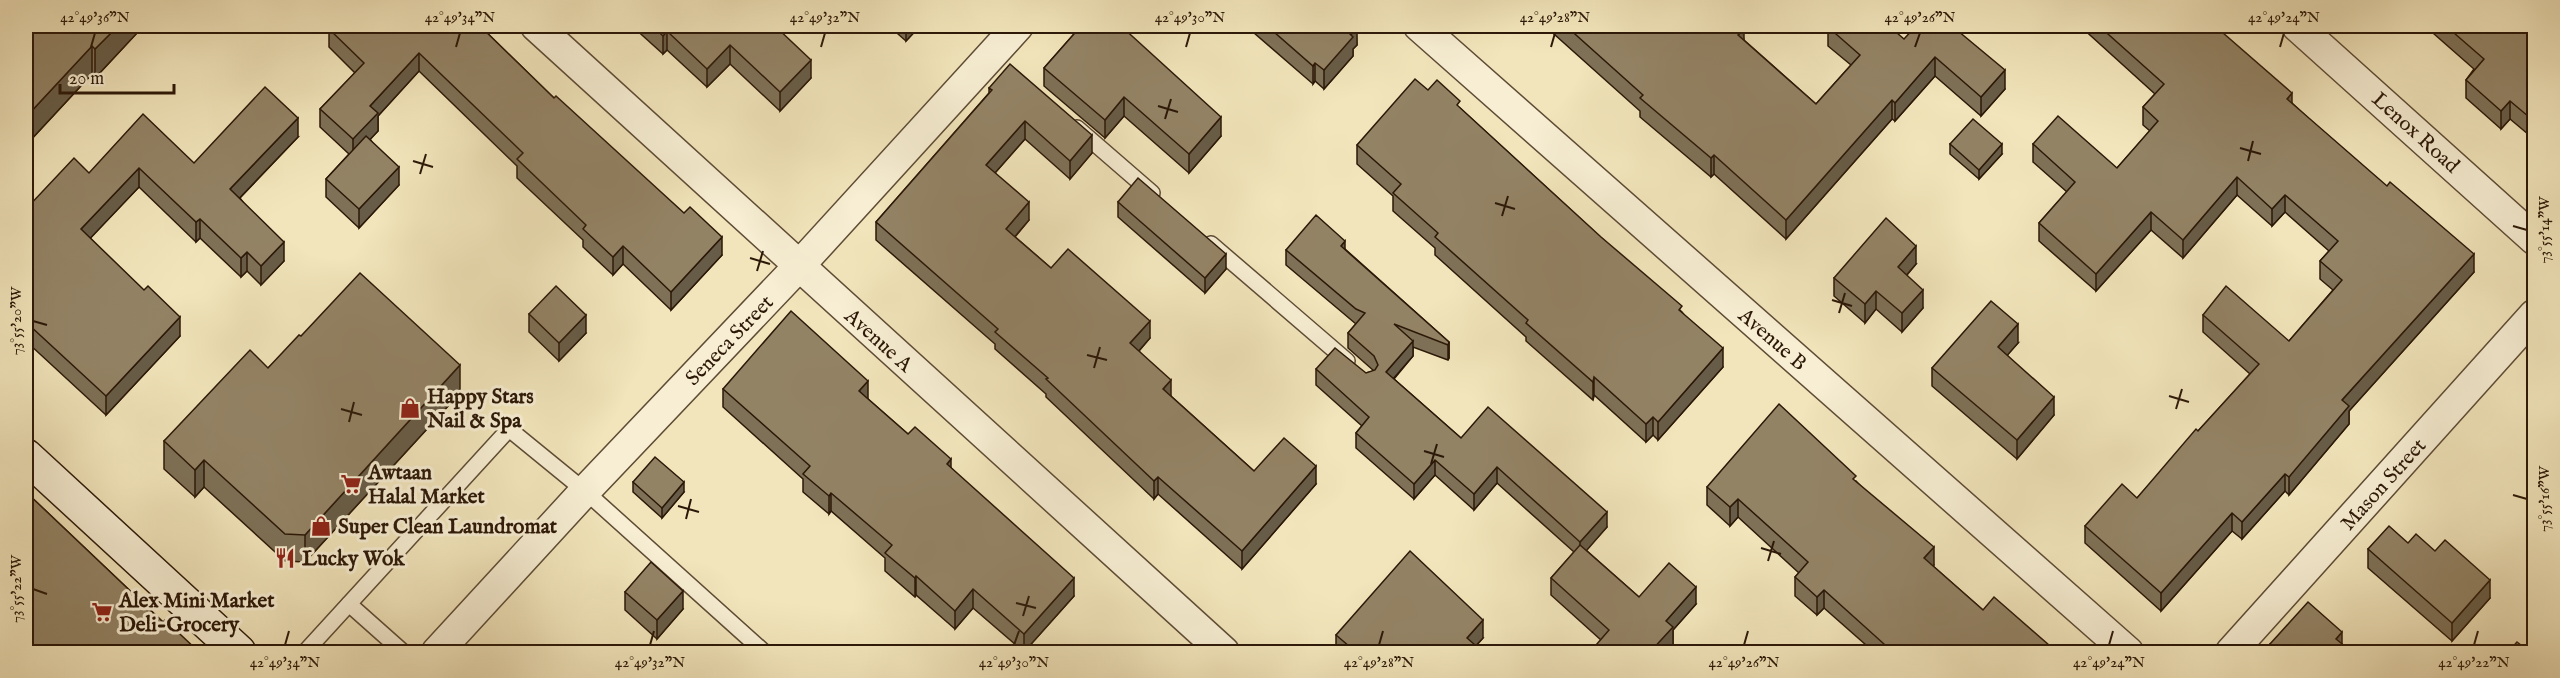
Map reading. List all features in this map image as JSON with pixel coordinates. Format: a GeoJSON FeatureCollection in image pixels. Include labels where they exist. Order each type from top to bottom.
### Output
{"type":"FeatureCollection","features":[{"type":"Feature","properties":{"kind":"street","name":"Avenue A"},"geometry":{"type":"LineString","coordinates":[[536,26],[798,267],[1224,652]]}},
{"type":"Feature","properties":{"kind":"street","name":"Seneca Street"},"geometry":{"type":"LineString","coordinates":[[437,652],[585,491],[996,58],[1018,26]]}},
{"type":"Feature","properties":{"kind":"street","name":"Avenue B"},"geometry":{"type":"LineString","coordinates":[[1419,26],[2128,652]]}},
{"type":"Feature","properties":{"kind":"street","name":"Lenox Road"},"geometry":{"type":"LineString","coordinates":[[2297,26],[2535,239]]}},
{"type":"Feature","properties":{"kind":"street","name":"Mason Street"},"geometry":{"type":"LineString","coordinates":[[2230,652],[2535,315]]}},
{"type":"Feature","properties":{"kind":"street"},"geometry":{"type":"LineString","coordinates":[[26,456],[239,652]]}},
{"type":"Feature","properties":{"kind":"lane"},"geometry":{"type":"LineString","coordinates":[[1064,116],[1162,201]]}},
{"type":"Feature","properties":{"kind":"lane"},"geometry":{"type":"LineString","coordinates":[[1198,232],[1359,371]]}},
{"type":"Feature","properties":{"kind":"lane"},"geometry":{"type":"LineString","coordinates":[[305,652],[509,429],[585,491],[764,652]]}},
{"type":"Feature","properties":{"kind":"lane"},"geometry":{"type":"LineString","coordinates":[[349,604],[404,652]]}},
{"type":"Feature","properties":{"kind":"building"},"geometry":{"type":"Polygon","coordinates":[[[26,26],[118,26],[95,49],[92,46],[26,117],[26,26]]]}},
{"type":"Feature","properties":{"kind":"building"},"geometry":{"type":"Polygon","coordinates":[[[332,26],[480,26],[554,98],[556,96],[684,213],[690,207],[722,237],[671,292],[623,246],[613,257],[583,229],[586,225],[517,159],[523,153],[419,53],[370,106],[378,113],[353,139],[320,109],[364,63],[329,29],[332,26]]]}},
{"type":"Feature","properties":{"kind":"building"},"geometry":{"type":"Polygon","coordinates":[[[652,26],[775,26],[811,60],[780,92],[730,45],[707,69],[667,31],[663,36],[652,26]]]}},
{"type":"Feature","properties":{"kind":"building"},"geometry":{"type":"Polygon","coordinates":[[[1081,26],[1121,26],[1221,117],[1189,154],[1124,97],[1105,120],[1044,68],[1081,26]]]}},
{"type":"Feature","properties":{"kind":"building"},"geometry":{"type":"Polygon","coordinates":[[[1267,26],[1357,27],[1350,34],[1353,37],[1324,70],[1315,63],[1313,66],[1267,26]]]}},
{"type":"Feature","properties":{"kind":"building"},"geometry":{"type":"Polygon","coordinates":[[[1566,26],[1740,26],[1744,29],[1738,35],[1816,104],[1860,55],[1828,27],[1830,26],[1889,26],[1904,39],[1916,26],[1952,26],[2005,70],[1981,97],[1935,57],[1895,103],[1892,100],[1786,220],[1714,155],[1711,158],[1640,98],[1643,95],[1566,26]]]}},
{"type":"Feature","properties":{"kind":"building"},"geometry":{"type":"Polygon","coordinates":[[[2099,26],[2215,26],[2292,93],[2287,99],[2387,186],[2390,182],[2474,254],[2342,400],[2349,406],[2289,477],[2285,474],[2242,522],[2232,513],[2161,593],[2085,526],[2122,484],[2137,498],[2196,429],[2198,431],[2259,364],[2203,315],[2226,286],[2289,341],[2342,280],[2320,261],[2338,241],[2285,195],[2272,209],[2237,177],[2183,240],[2151,212],[2096,274],[2039,223],[2075,182],[2033,144],[2058,116],[2117,168],[2158,121],[2143,107],[2164,84],[2099,26]]]}},
{"type":"Feature","properties":{"kind":"building"},"geometry":{"type":"Polygon","coordinates":[[[2446,26],[2502,26],[2508,31],[2513,26],[2535,26],[2535,122],[2510,101],[2501,111],[2466,80],[2484,59],[2446,26]]]}},
{"type":"Feature","properties":{"kind":"building"},"geometry":{"type":"Polygon","coordinates":[[[1010,64],[1092,135],[1070,161],[1025,121],[986,165],[1029,202],[1006,229],[1051,268],[1068,249],[1150,321],[1130,343],[1171,380],[1163,389],[1254,471],[1284,438],[1316,466],[1242,551],[1158,477],[1154,481],[1046,379],[1048,378],[995,332],[998,329],[876,222],[992,90],[989,88],[1010,64]]]}},
{"type":"Feature","properties":{"kind":"building"},"geometry":{"type":"Polygon","coordinates":[[[1415,79],[1428,90],[1437,80],[1460,101],[1457,105],[1601,237],[1682,306],[1679,310],[1723,348],[1658,422],[1653,417],[1646,424],[1594,377],[1593,382],[1526,323],[1528,320],[1435,237],[1438,233],[1393,193],[1401,184],[1357,145],[1415,79]]]}},
{"type":"Feature","properties":{"kind":"building"},"geometry":{"type":"Polygon","coordinates":[[[265,87],[298,118],[230,189],[284,242],[261,266],[247,252],[241,258],[200,219],[196,222],[139,168],[81,229],[144,290],[148,286],[180,317],[106,396],[28,324],[31,321],[26,316],[26,209],[74,158],[89,173],[143,114],[194,163],[265,87]]]}},
{"type":"Feature","properties":{"kind":"building"},"geometry":{"type":"Polygon","coordinates":[[[1973,119],[2002,144],[1979,170],[1950,144],[1973,119]]]}},
{"type":"Feature","properties":{"kind":"building"},"geometry":{"type":"Polygon","coordinates":[[[366,136],[399,167],[359,209],[326,179],[366,136]]]}},
{"type":"Feature","properties":{"kind":"building"},"geometry":{"type":"Polygon","coordinates":[[[1138,178],[1226,254],[1205,278],[1118,202],[1138,178]]]}},
{"type":"Feature","properties":{"kind":"building"},"geometry":{"type":"Polygon","coordinates":[[[1316,215],[1345,241],[1341,246],[1449,342],[1448,345],[1394,324],[1413,341],[1386,372],[1461,438],[1488,407],[1607,512],[1580,542],[1497,467],[1474,494],[1435,460],[1414,484],[1356,433],[1369,417],[1316,369],[1335,348],[1366,373],[1375,370],[1378,365],[1374,356],[1348,333],[1365,313],[1356,309],[1286,250],[1316,215]]]}},
{"type":"Feature","properties":{"kind":"building"},"geometry":{"type":"Polygon","coordinates":[[[1886,218],[1916,246],[1898,267],[1923,290],[1902,313],[1876,291],[1865,304],[1834,278],[1886,218]]]}},
{"type":"Feature","properties":{"kind":"building"},"geometry":{"type":"Polygon","coordinates":[[[360,273],[460,365],[305,535],[285,534],[204,460],[195,470],[164,441],[250,350],[268,368],[360,273]]]}},
{"type":"Feature","properties":{"kind":"building"},"geometry":{"type":"Polygon","coordinates":[[[556,286],[586,315],[559,343],[529,314],[556,286]]]}},
{"type":"Feature","properties":{"kind":"building"},"geometry":{"type":"Polygon","coordinates":[[[1991,301],[2018,324],[1998,347],[2054,397],[2017,440],[1932,368],[1991,301]]]}},
{"type":"Feature","properties":{"kind":"building"},"geometry":{"type":"Polygon","coordinates":[[[791,311],[868,381],[859,391],[908,434],[915,427],[951,459],[947,464],[1074,578],[1024,634],[973,589],[955,611],[916,576],[915,578],[885,553],[892,545],[831,493],[829,496],[803,474],[810,466],[723,389],[791,311]]]}},
{"type":"Feature","properties":{"kind":"building"},"geometry":{"type":"Polygon","coordinates":[[[1779,404],[1856,476],[1853,479],[1934,547],[1924,558],[1983,610],[1994,597],[2057,652],[1877,652],[1884,644],[1824,590],[1817,597],[1795,577],[1808,562],[1738,499],[1730,507],[1707,487],[1779,404]]]}},
{"type":"Feature","properties":{"kind":"building"},"geometry":{"type":"Polygon","coordinates":[[[655,457],[684,482],[662,508],[633,482],[655,457]]]}},
{"type":"Feature","properties":{"kind":"building"},"geometry":{"type":"Polygon","coordinates":[[[26,492],[163,622],[165,620],[199,652],[75,652],[67,645],[60,652],[32,652],[26,646],[26,622],[30,618],[26,615],[26,492]]]}},
{"type":"Feature","properties":{"kind":"building"},"geometry":{"type":"Polygon","coordinates":[[[2389,526],[2408,543],[2416,534],[2435,551],[2445,540],[2490,580],[2452,623],[2368,549],[2389,526]]]}},
{"type":"Feature","properties":{"kind":"building"},"geometry":{"type":"Polygon","coordinates":[[[1580,545],[1639,597],[1669,563],[1696,587],[1666,621],[1673,627],[1650,652],[1590,652],[1609,630],[1551,578],[1580,545]]]}},
{"type":"Feature","properties":{"kind":"building"},"geometry":{"type":"Polygon","coordinates":[[[1410,551],[1483,620],[1467,638],[1483,652],[1356,652],[1336,635],[1410,551]]]}},
{"type":"Feature","properties":{"kind":"building"},"geometry":{"type":"Polygon","coordinates":[[[651,562],[683,591],[657,620],[625,592],[651,562]]]}},
{"type":"Feature","properties":{"kind":"building"},"geometry":{"type":"Polygon","coordinates":[[[2308,602],[2342,632],[2336,639],[2352,652],[2279,652],[2270,644],[2308,602]]]}},
{"type":"Feature","properties":{"kind":"building"},"geometry":{"type":"Polygon","coordinates":[[[2517,642],[2530,652],[2508,652],[2517,642]]]}},
{"type":"Feature","properties":{"kind":"place","name":"Happy Stars Nail & Spa"},"geometry":{"type":"Point","coordinates":[410,408]}},
{"type":"Feature","properties":{"kind":"place","name":"Awtaan Halal Market"},"geometry":{"type":"Point","coordinates":[351,484]}},
{"type":"Feature","properties":{"kind":"place","name":"Super Clean Laundromat"},"geometry":{"type":"Point","coordinates":[321,526]}},
{"type":"Feature","properties":{"kind":"place","name":"Lucky Wok"},"geometry":{"type":"Point","coordinates":[285,558]}},
{"type":"Feature","properties":{"kind":"place","name":"Alex Mini Market Deli-Grocery"},"geometry":{"type":"Point","coordinates":[102,612]}}]}
